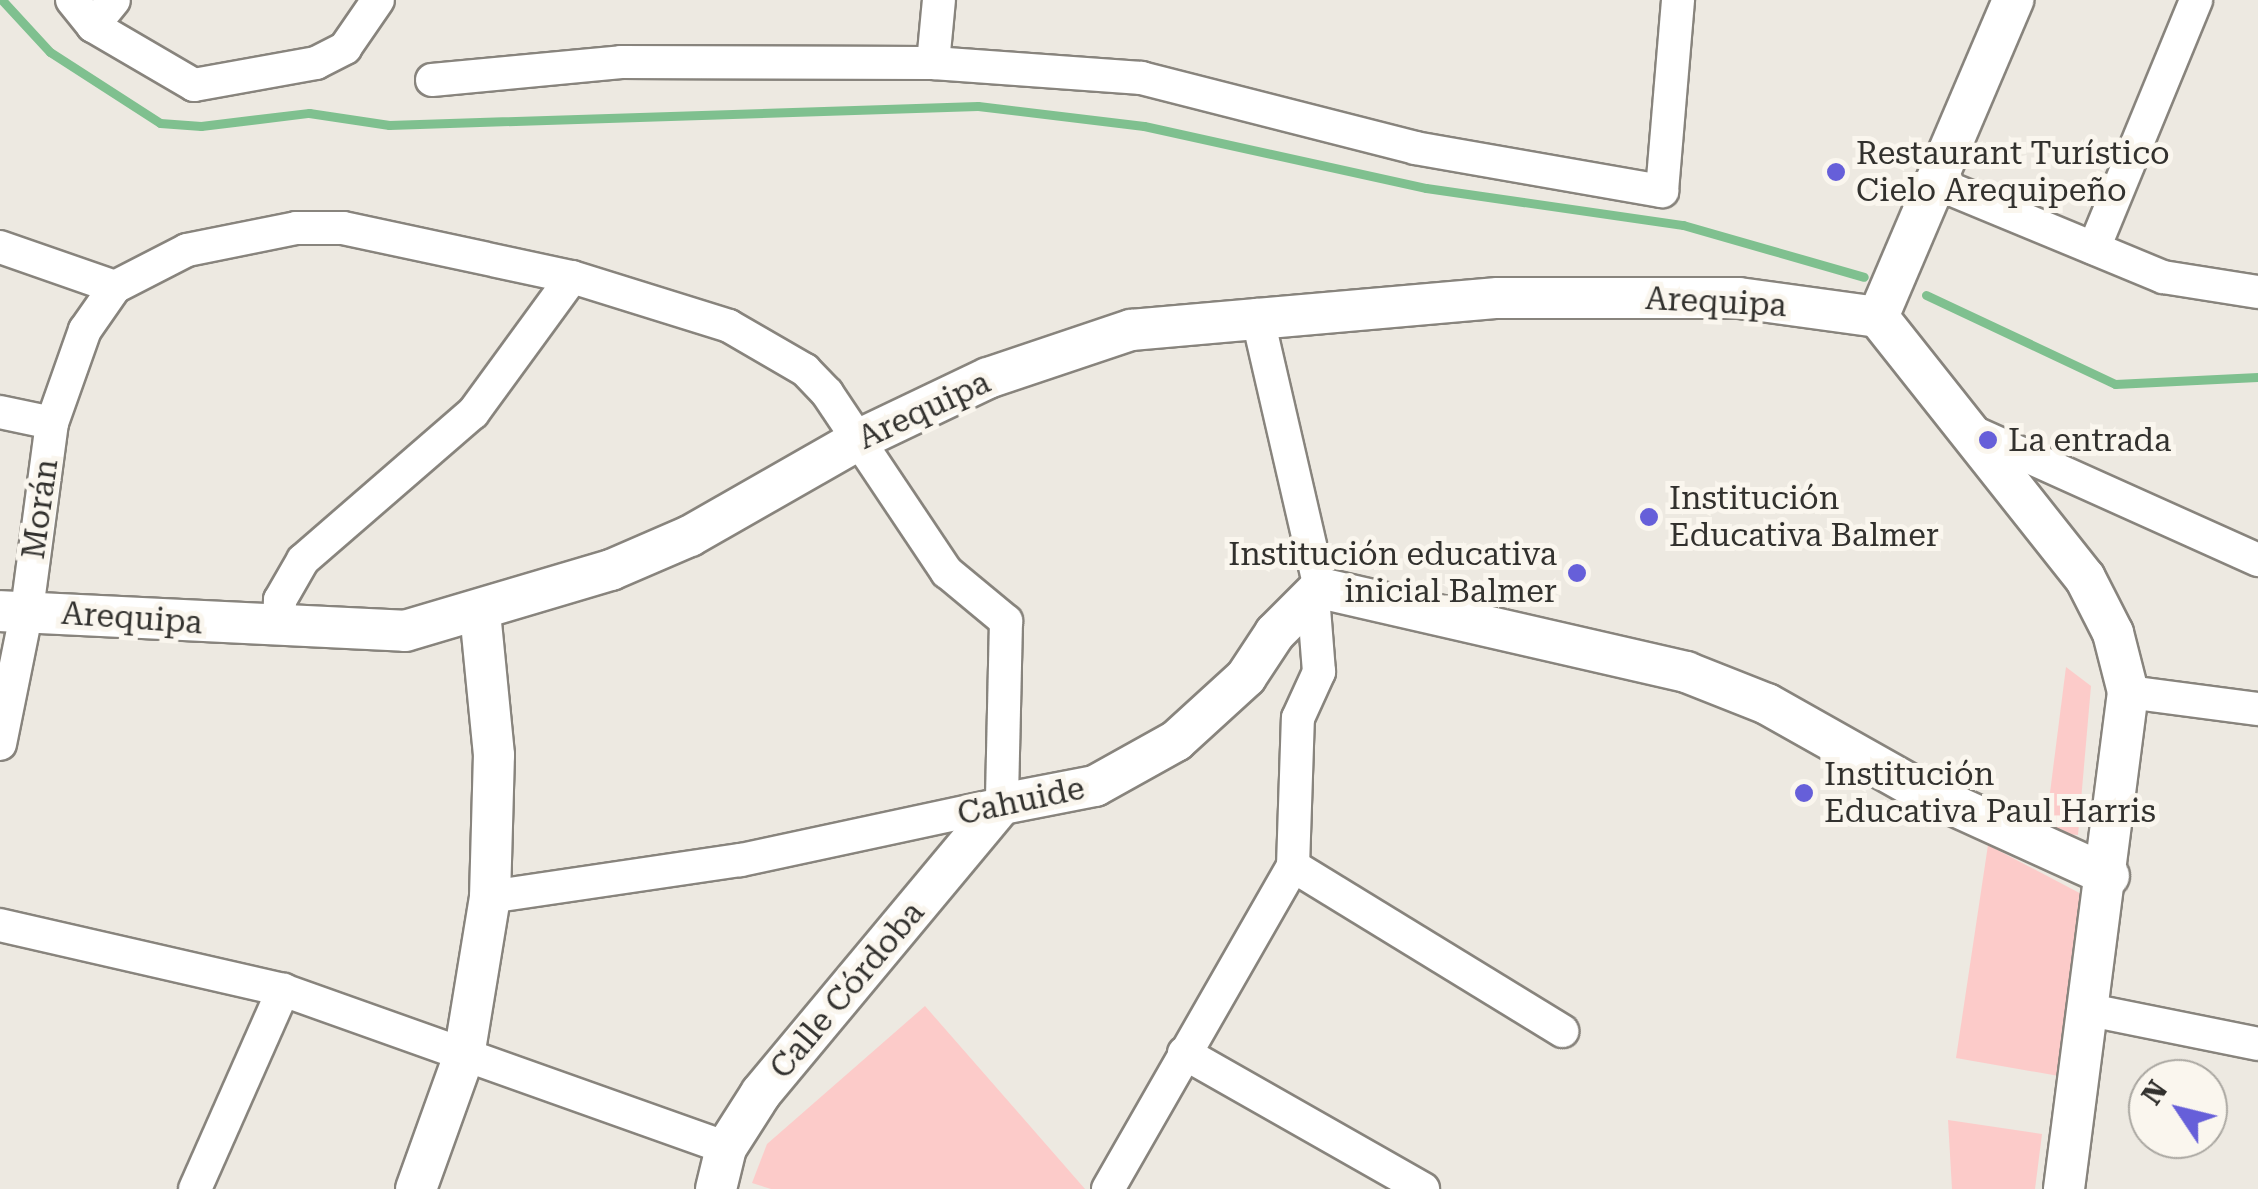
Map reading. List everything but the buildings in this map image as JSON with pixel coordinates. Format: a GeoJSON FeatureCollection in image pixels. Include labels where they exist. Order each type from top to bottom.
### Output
{"type":"FeatureCollection","features":[{"type":"Feature","properties":{"kind":"street"},"geometry":{"type":"LineString","coordinates":[[72,0],[104,13],[194,85],[234,82],[316,63],[344,48],[378,0]]}},
{"type":"Feature","properties":{"kind":"street"},"geometry":{"type":"LineString","coordinates":[[933,63],[939,0]]}},
{"type":"Feature","properties":{"kind":"street"},"geometry":{"type":"LineString","coordinates":[[432,80],[622,62],[933,63],[1142,78],[1415,148],[1662,192],[1678,0]]}},
{"type":"Feature","properties":{"kind":"street"},"geometry":{"type":"LineString","coordinates":[[2013,0],[1878,317],[2084,578],[2113,633],[2128,692],[2109,876],[2064,1189]]}},
{"type":"Feature","properties":{"kind":"street"},"geometry":{"type":"LineString","coordinates":[[2094,248],[2196,0]]}},
{"type":"Feature","properties":{"kind":"street"},"geometry":{"type":"LineString","coordinates":[[1936,183],[2164,276],[2258,292]]}},
{"type":"Feature","properties":{"kind":"street"},"geometry":{"type":"LineString","coordinates":[[0,246],[115,287],[186,250],[296,228],[395,236],[572,277],[729,326],[772,349],[828,392],[947,572],[1006,621],[1002,804]]}},
{"type":"Feature","properties":{"kind":"street"},"geometry":{"type":"LineString","coordinates":[[279,628],[280,600],[303,560],[474,412],[572,277]]}},
{"type":"Feature","properties":{"kind":"street","name":"Morán"},"geometry":{"type":"LineString","coordinates":[[0,744],[14,610],[52,423],[85,330],[115,287]]}},
{"type":"Feature","properties":{"kind":"street","name":"Arequipa"},"geometry":{"type":"LineString","coordinates":[[14,610],[279,628],[406,631],[480,612],[690,536],[858,440],[988,378],[1131,330],[1257,314],[1498,298],[1739,298],[1878,317]]}},
{"type":"Feature","properties":{"kind":"street"},"geometry":{"type":"LineString","coordinates":[[1108,1189],[1293,866],[1298,718],[1319,672],[1316,591],[1257,314]]}},
{"type":"Feature","properties":{"kind":"street"},"geometry":{"type":"LineString","coordinates":[[0,412],[52,423]]}},
{"type":"Feature","properties":{"kind":"street"},"geometry":{"type":"LineString","coordinates":[[1971,431],[2258,560]]}},
{"type":"Feature","properties":{"kind":"street"},"geometry":{"type":"LineString","coordinates":[[1316,591],[1686,672],[1767,704],[1916,788],[2109,876]]}},
{"type":"Feature","properties":{"kind":"street","name":"Cahuide"},"geometry":{"type":"LineString","coordinates":[[490,898],[740,860],[1095,786],[1176,741],[1246,677],[1276,633],[1316,591]]}},
{"type":"Feature","properties":{"kind":"street"},"geometry":{"type":"LineString","coordinates":[[416,1189],[464,1056],[490,898],[494,754],[480,612]]}},
{"type":"Feature","properties":{"kind":"street"},"geometry":{"type":"LineString","coordinates":[[2128,692],[2258,709]]}},
{"type":"Feature","properties":{"kind":"street","name":"Calle Córdoba"},"geometry":{"type":"LineString","coordinates":[[716,1189],[726,1148],[760,1093],[1002,804]]}},
{"type":"Feature","properties":{"kind":"street"},"geometry":{"type":"LineString","coordinates":[[1293,866],[1562,1031]]}},
{"type":"Feature","properties":{"kind":"street"},"geometry":{"type":"LineString","coordinates":[[0,926],[284,990],[726,1148]]}},
{"type":"Feature","properties":{"kind":"street"},"geometry":{"type":"LineString","coordinates":[[194,1189],[284,990]]}},
{"type":"Feature","properties":{"kind":"street"},"geometry":{"type":"LineString","coordinates":[[2090,1010],[2258,1044]]}},
{"type":"Feature","properties":{"kind":"street"},"geometry":{"type":"LineString","coordinates":[[1184,1053],[1423,1189]]}},
{"type":"Feature","properties":{"kind":"shaded area"},"geometry":{"type":"Polygon","coordinates":[[[2066,667],[2091,686],[2078,835],[2045,832],[2066,667]]]}},
{"type":"Feature","properties":{"kind":"shaded area"},"geometry":{"type":"Polygon","coordinates":[[[1988,845],[2089,898],[2059,1076],[1956,1058],[1988,845]]]}},
{"type":"Feature","properties":{"kind":"shaded area"},"geometry":{"type":"Polygon","coordinates":[[[925,1006],[1085,1189],[771,1189],[752,1183],[767,1144],[925,1006]]]}},
{"type":"Feature","properties":{"kind":"shaded area"},"geometry":{"type":"Polygon","coordinates":[[[1948,1120],[2042,1134],[2035,1189],[1952,1189],[1948,1120]]]}},
{"type":"Feature","properties":{"kind":"waterway"},"geometry":{"type":"LineString","coordinates":[[2,0],[50,52],[160,123],[201,126],[309,113],[389,125],[978,106],[1144,126],[1426,188],[1683,225],[1864,277]]}},
{"type":"Feature","properties":{"kind":"waterway"},"geometry":{"type":"LineString","coordinates":[[1926,295],[2115,384],[2258,377]]}},
{"type":"Feature","properties":{"kind":"place","name":"Restaurant Turístico Cielo Arequipeño"},"geometry":{"type":"Point","coordinates":[1836,172]}},
{"type":"Feature","properties":{"kind":"place","name":"La entrada"},"geometry":{"type":"Point","coordinates":[1988,440]}},
{"type":"Feature","properties":{"kind":"place","name":"Institución Educativa Balmer"},"geometry":{"type":"Point","coordinates":[1649,517]}},
{"type":"Feature","properties":{"kind":"place","name":"Institución educativa inicial Balmer"},"geometry":{"type":"Point","coordinates":[1577,573]}},
{"type":"Feature","properties":{"kind":"place","name":"Institución Educativa Paul Harris"},"geometry":{"type":"Point","coordinates":[1804,793]}}]}
